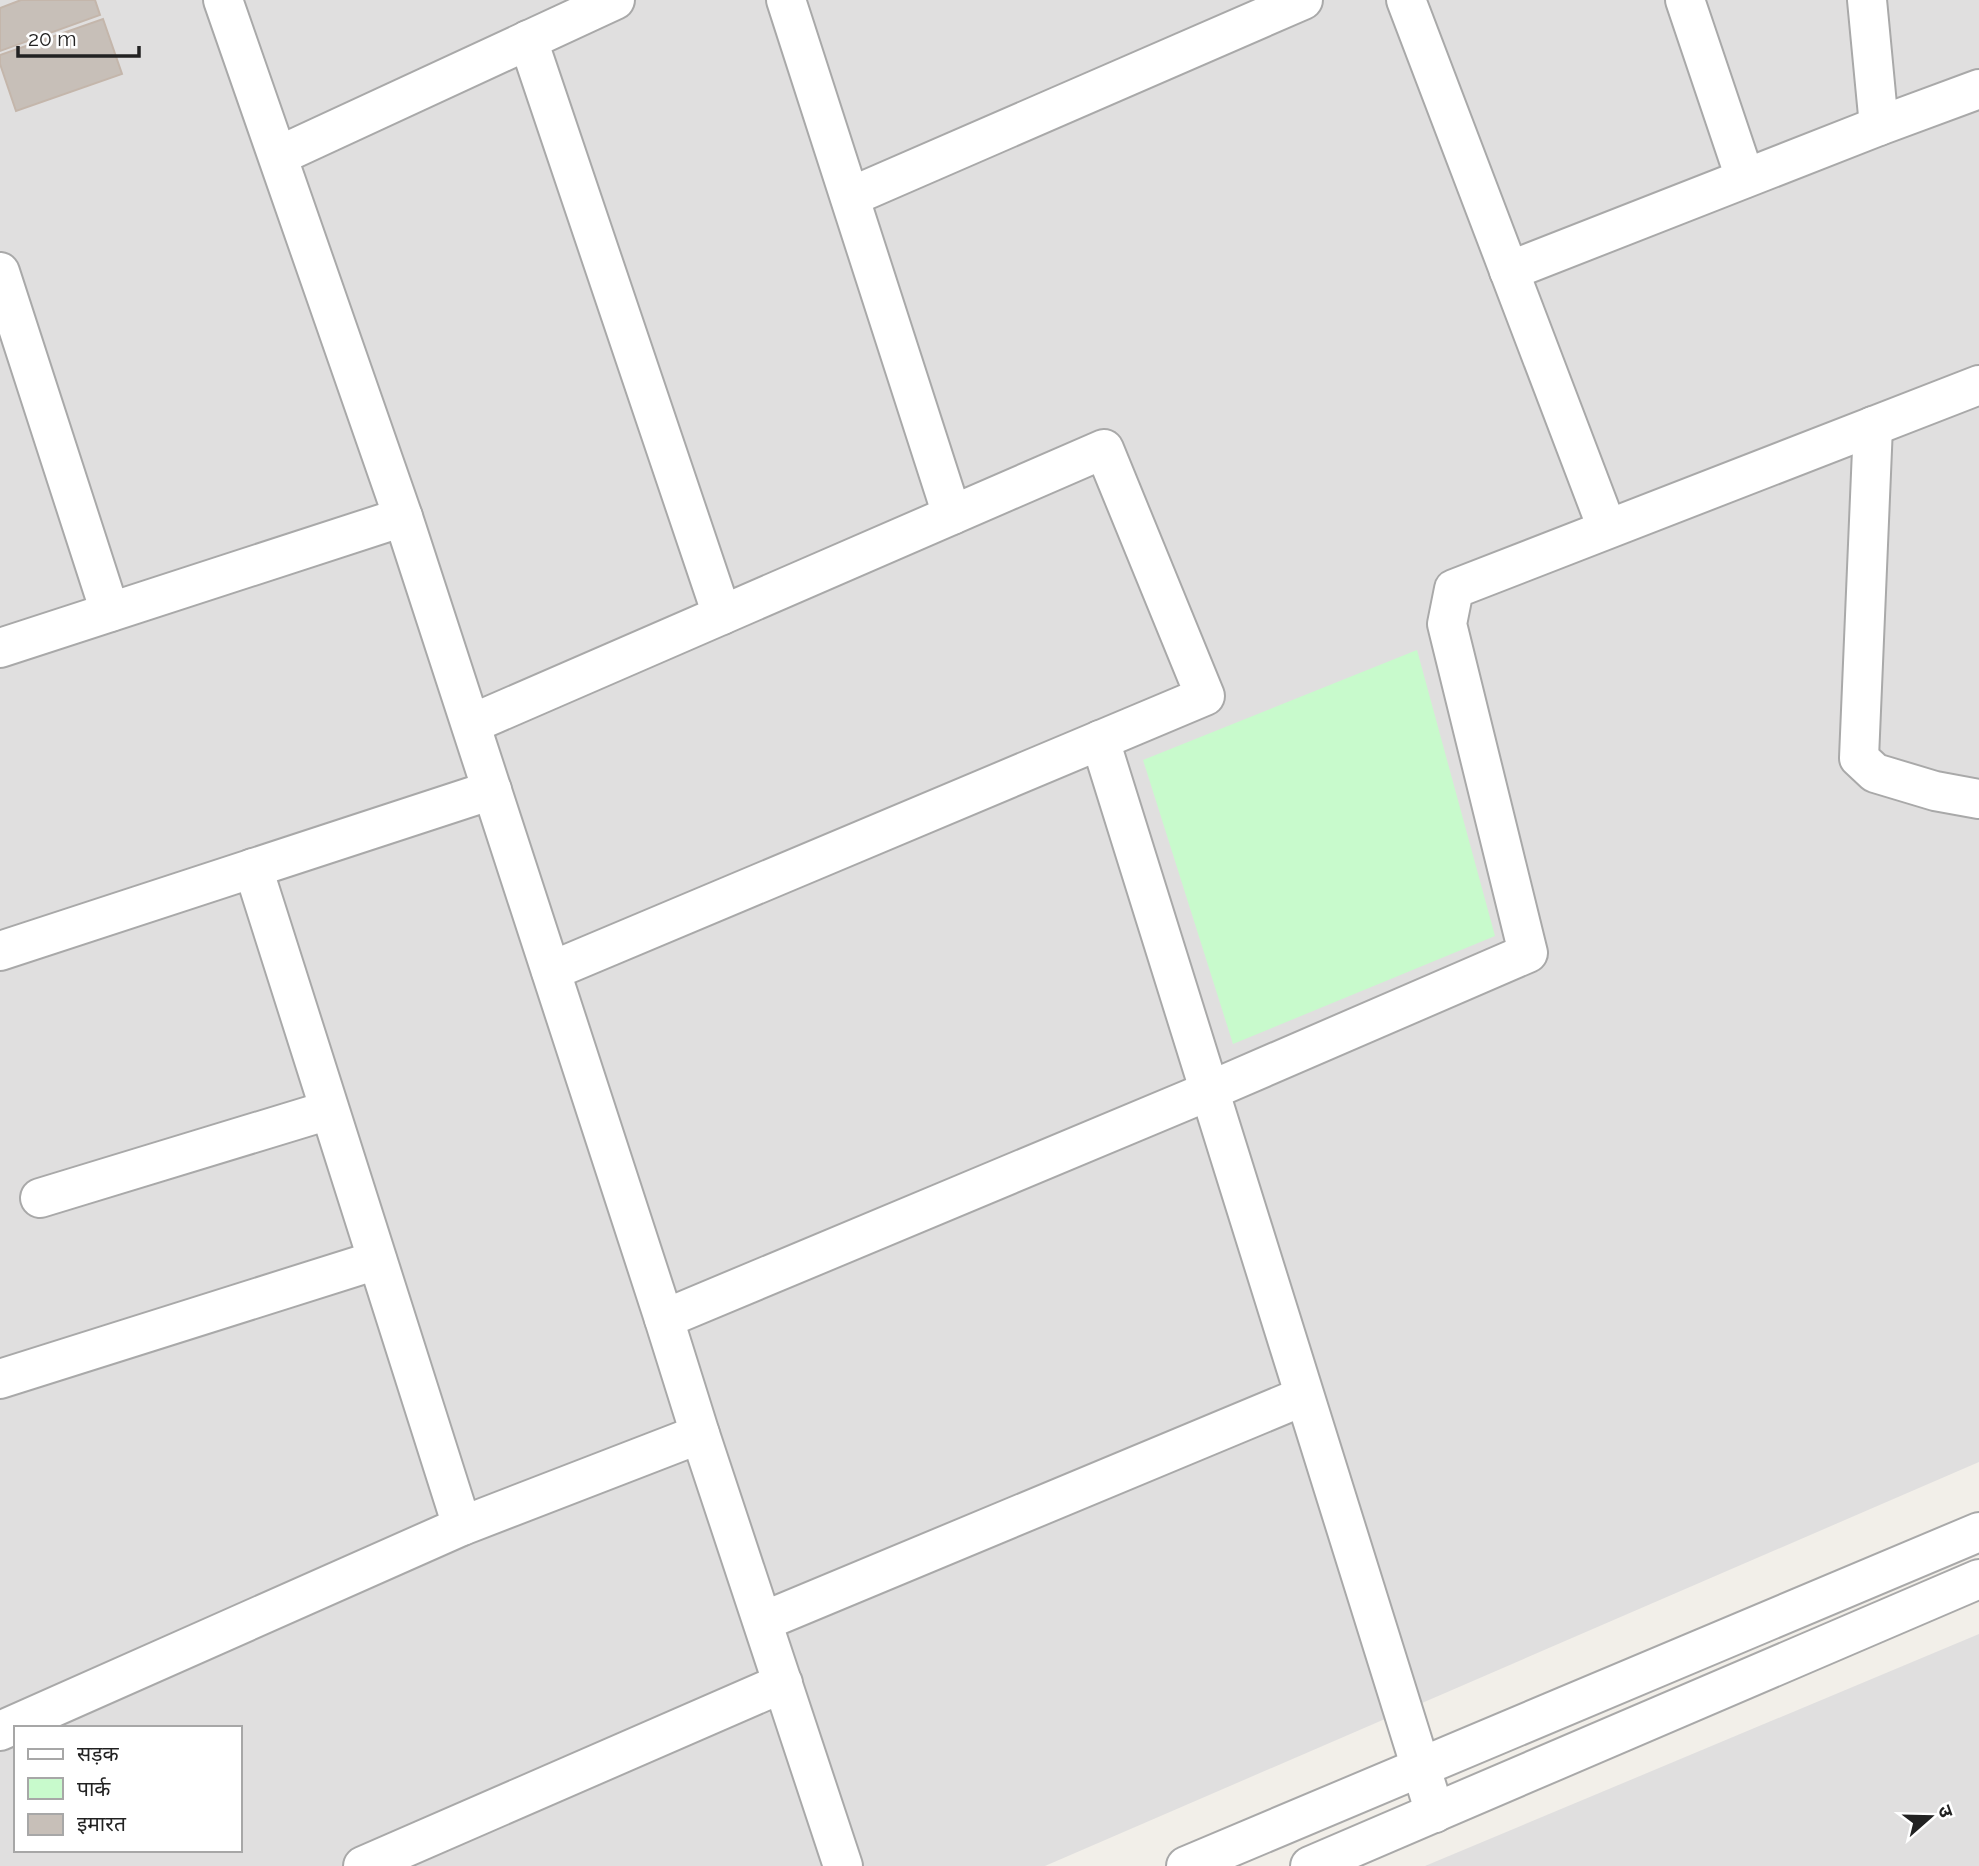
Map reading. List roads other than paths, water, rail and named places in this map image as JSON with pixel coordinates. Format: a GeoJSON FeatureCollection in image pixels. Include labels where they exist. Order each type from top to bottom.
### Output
{"type":"FeatureCollection","features":[{"type":"Feature","properties":{"kind":"street"},"geometry":{"type":"LineString","coordinates":[[223,0],[403,517],[843,1866]]}},
{"type":"Feature","properties":{"kind":"street"},"geometry":{"type":"LineString","coordinates":[[278,156],[615,0]]}},
{"type":"Feature","properties":{"kind":"street"},"geometry":{"type":"LineString","coordinates":[[786,0],[952,515]]}},
{"type":"Feature","properties":{"kind":"street"},"geometry":{"type":"LineString","coordinates":[[849,197],[1303,0]]}},
{"type":"Feature","properties":{"kind":"street"},"geometry":{"type":"LineString","coordinates":[[1406,0],[1607,528]]}},
{"type":"Feature","properties":{"kind":"street"},"geometry":{"type":"LineString","coordinates":[[1685,0],[1745,178]]}},
{"type":"Feature","properties":{"kind":"street"},"geometry":{"type":"LineString","coordinates":[[1867,0],[1879,126]]}},
{"type":"Feature","properties":{"kind":"street"},"geometry":{"type":"LineString","coordinates":[[528,40],[722,615]]}},
{"type":"Feature","properties":{"kind":"street"},"geometry":{"type":"LineString","coordinates":[[1509,271],[1979,89]]}},
{"type":"Feature","properties":{"kind":"street"},"geometry":{"type":"LineString","coordinates":[[0,272],[110,612]]}},
{"type":"Feature","properties":{"kind":"street"},"geometry":{"type":"LineString","coordinates":[[664,1318],[1209,1091],[1528,953],[1447,624],[1454,589],[1979,385]]}},
{"type":"Feature","properties":{"kind":"street"},"geometry":{"type":"LineString","coordinates":[[1873,426],[1860,758],[1875,774],[1979,800]]}},
{"type":"Feature","properties":{"kind":"street"},"geometry":{"type":"LineString","coordinates":[[471,724],[1104,449],[1205,696],[551,971]]}},
{"type":"Feature","properties":{"kind":"street"},"geometry":{"type":"LineString","coordinates":[[0,648],[403,517]]}},
{"type":"Feature","properties":{"kind":"street"},"geometry":{"type":"LineString","coordinates":[[1100,740],[1435,1813]]}},
{"type":"Feature","properties":{"kind":"street"},"geometry":{"type":"LineString","coordinates":[[0,951],[492,790]]}},
{"type":"Feature","properties":{"kind":"street"},"geometry":{"type":"LineString","coordinates":[[253,868],[462,1526]]}},
{"type":"Feature","properties":{"kind":"street"},"geometry":{"type":"LineString","coordinates":[[40,1198],[328,1110]]}},
{"type":"Feature","properties":{"kind":"street"},"geometry":{"type":"LineString","coordinates":[[0,1379],[377,1260]]}},
{"type":"Feature","properties":{"kind":"street"},"geometry":{"type":"LineString","coordinates":[[764,1621],[1304,1396]]}},
{"type":"Feature","properties":{"kind":"street"},"geometry":{"type":"LineString","coordinates":[[0,1731],[462,1526],[700,1434]]}},
{"type":"Feature","properties":{"kind":"street"},"geometry":{"type":"LineString","coordinates":[[1186,1866],[1979,1532]]}},
{"type":"Feature","properties":{"kind":"street"},"geometry":{"type":"LineString","coordinates":[[1310,1866],[1979,1579]]}},
{"type":"Feature","properties":{"kind":"street"},"geometry":{"type":"LineString","coordinates":[[363,1866],[783,1683]]}}]}
